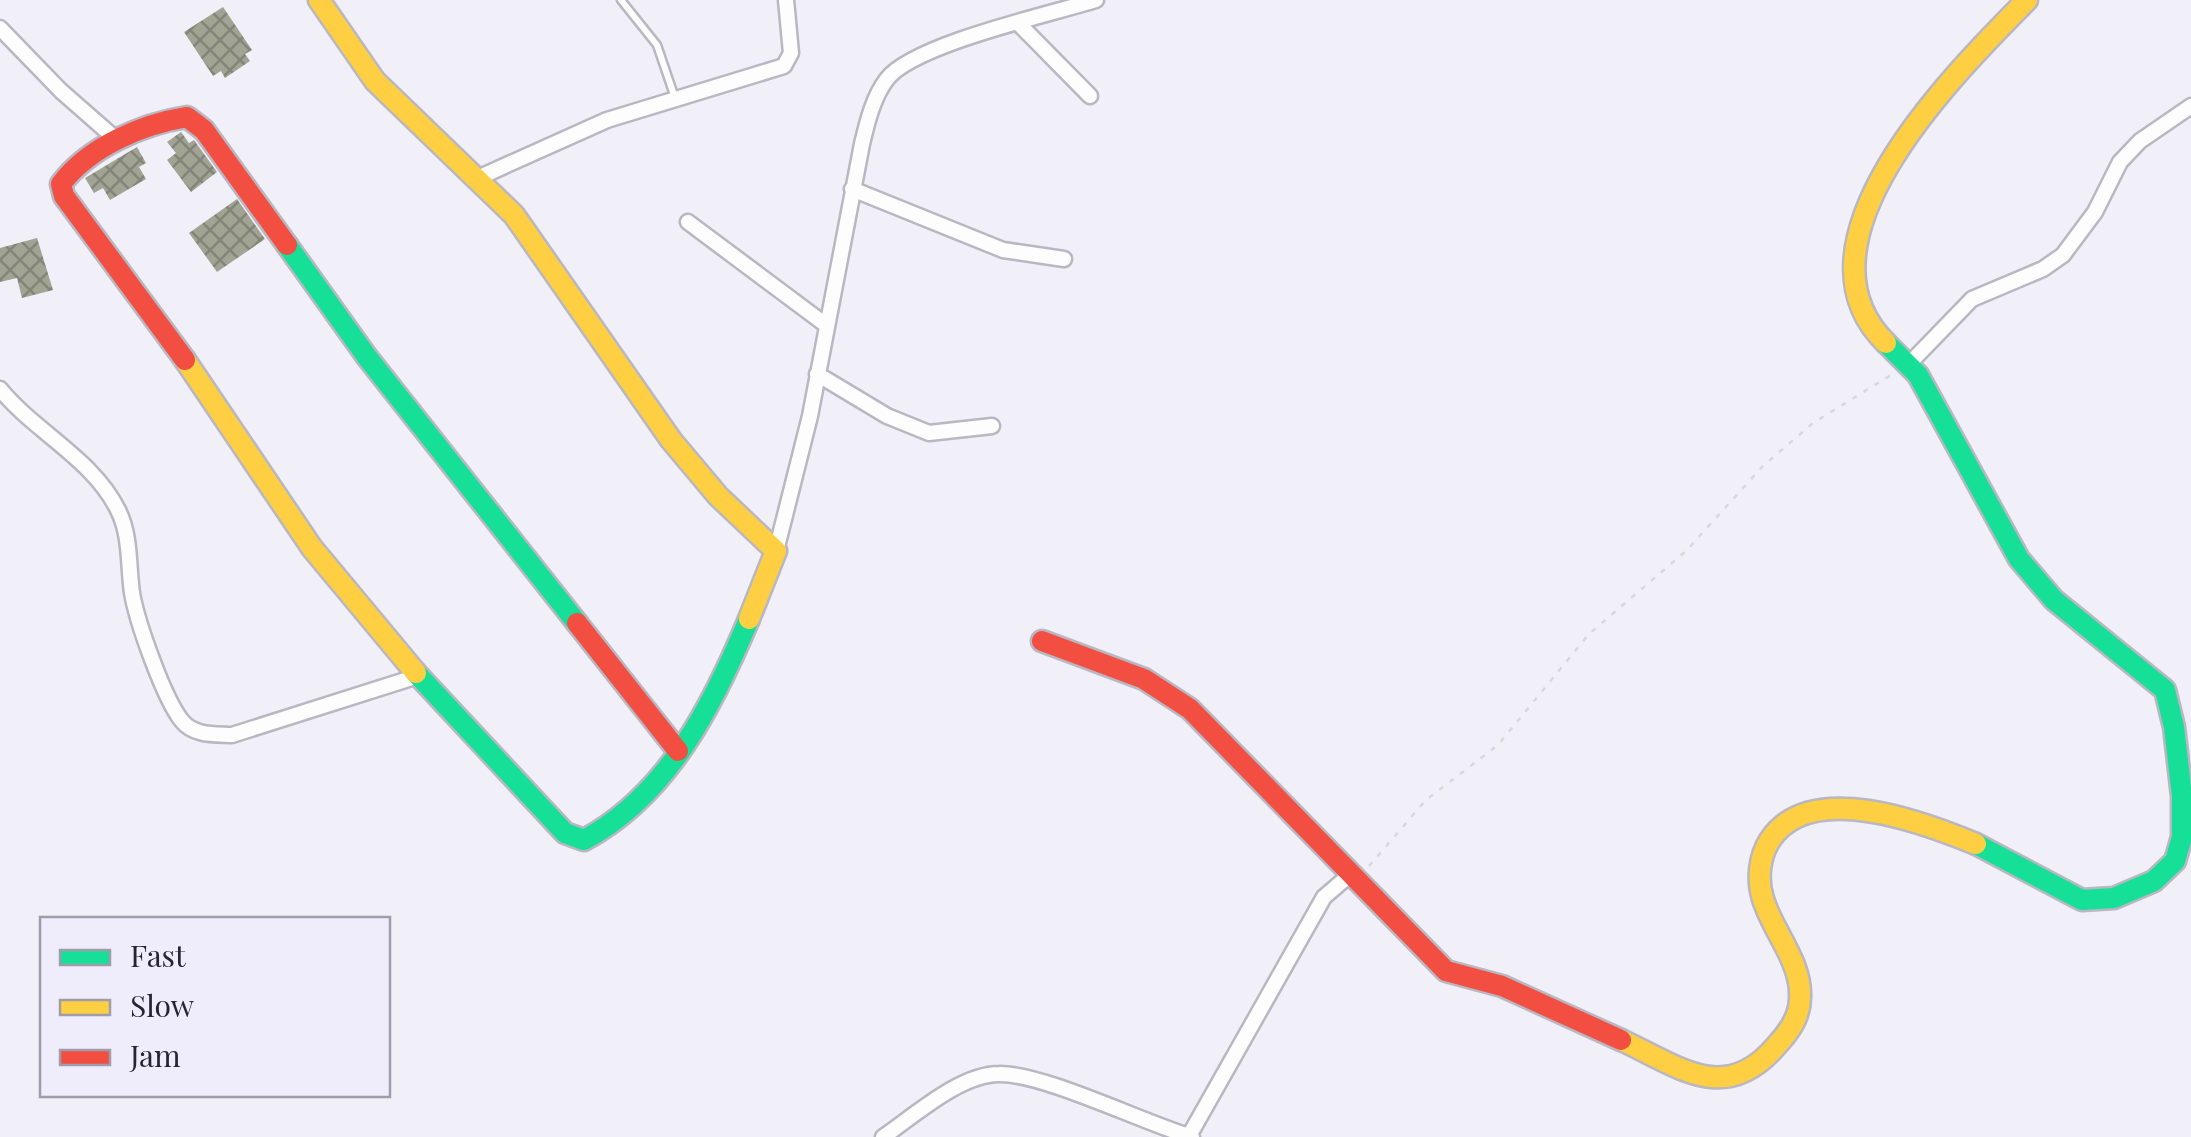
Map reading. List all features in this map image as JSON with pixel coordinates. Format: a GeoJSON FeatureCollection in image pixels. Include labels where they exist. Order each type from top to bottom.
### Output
{"type":"FeatureCollection","features":[{"type":"Feature","properties":{"kind":"street"},"geometry":{"type":"LineString","coordinates":[[319,0],[375,81],[480,178],[514,215],[671,440],[718,496],[776,551]]}},
{"type":"Feature","properties":{"kind":"street"},"geometry":{"type":"LineString","coordinates":[[480,178],[607,120],[790,62],[786,0]]}},
{"type":"Feature","properties":{"kind":"street"},"geometry":{"type":"LineString","coordinates":[[678,751],[367,357],[204,130],[187,117],[168,118],[67,171],[60,184],[64,196],[159,321],[312,548],[418,676],[566,833],[584,840],[602,834],[646,798],[678,751],[736,657],[776,551],[817,374],[870,112],[888,77],[930,52],[1093,0]]}},
{"type":"Feature","properties":{"kind":"street"},"geometry":{"type":"LineString","coordinates":[[1042,641],[1144,679],[1190,710],[1446,971],[1502,986],[1689,1072],[1722,1082],[1755,1067],[1778,1047],[1801,1006],[1801,981],[1765,905],[1757,871],[1772,838],[1798,815],[1838,807],[1926,827],[2008,860],[2078,900],[2123,896],[2168,871],[2178,856],[2183,827],[2165,690],[2086,628],[2029,572],[2004,540],[1909,364],[1872,328],[1857,299],[1860,238],[1890,162],[1914,124],[2027,0]]}},
{"type":"Feature","properties":{"kind":"street"},"geometry":{"type":"LineString","coordinates":[[1018,22],[1090,96]]}},
{"type":"Feature","properties":{"kind":"street"},"geometry":{"type":"LineString","coordinates":[[0,28],[61,92],[118,142]]}},
{"type":"Feature","properties":{"kind":"street"},"geometry":{"type":"LineString","coordinates":[[1909,364],[1972,299],[2043,270],[2063,255],[2096,212],[2120,162],[2140,142],[2191,106]]}},
{"type":"Feature","properties":{"kind":"street"},"geometry":{"type":"LineString","coordinates":[[852,189],[1002,250],[1064,259]]}},
{"type":"Feature","properties":{"kind":"street"},"geometry":{"type":"LineString","coordinates":[[688,222],[826,325]]}},
{"type":"Feature","properties":{"kind":"street"},"geometry":{"type":"LineString","coordinates":[[817,374],[887,416],[928,433],[992,426]]}},
{"type":"Feature","properties":{"kind":"street"},"geometry":{"type":"LineString","coordinates":[[0,389],[96,481],[118,510],[129,547],[132,594],[148,649],[182,722],[202,734],[232,735],[418,676]]}},
{"type":"Feature","properties":{"kind":"street"},"geometry":{"type":"LineString","coordinates":[[883,1137],[966,1084],[999,1074],[1048,1086],[1190,1136],[1324,897],[1352,873]]}},
{"type":"Feature","properties":{"kind":"lane"},"geometry":{"type":"LineString","coordinates":[[621,0],[656,45],[675,99]]}},
{"type":"Feature","properties":{"kind":"path"},"geometry":{"type":"LineString","coordinates":[[1352,873],[1373,864],[1426,800],[1482,761],[1590,634],[1686,550],[1763,466],[1813,423],[1909,364]]}},
{"type":"Feature","properties":{"kind":"building"},"geometry":{"type":"Polygon","coordinates":[[[223,7],[252,50],[245,54],[250,61],[225,78],[221,71],[213,76],[184,32],[223,7]]]}},
{"type":"Feature","properties":{"kind":"building"},"geometry":{"type":"Polygon","coordinates":[[[181,132],[189,143],[194,140],[217,172],[191,192],[167,160],[176,153],[167,142],[181,132]]]}},
{"type":"Feature","properties":{"kind":"building"},"geometry":{"type":"Polygon","coordinates":[[[137,147],[146,163],[139,167],[146,179],[110,200],[103,188],[94,193],[85,178],[137,147]]]}},
{"type":"Feature","properties":{"kind":"building"},"geometry":{"type":"Polygon","coordinates":[[[237,199],[265,239],[217,272],[189,233],[237,199]]]}},
{"type":"Feature","properties":{"kind":"building"},"geometry":{"type":"Polygon","coordinates":[[[37,238],[53,290],[22,298],[17,278],[0,282],[0,248],[37,238]]]}},
{"type":"Feature","properties":{"kind":"traffic: fast"},"geometry":{"type":"LineString","coordinates":[[287,245],[367,357],[577,623]]}},
{"type":"Feature","properties":{"kind":"traffic: fast"},"geometry":{"type":"LineString","coordinates":[[1886,343],[1918,375],[2019,559],[2054,600],[2165,690],[2174,727],[2182,837],[2175,861],[2154,881],[2114,898],[2082,900],[1976,844]]}},
{"type":"Feature","properties":{"kind":"traffic: fast"},"geometry":{"type":"LineString","coordinates":[[416,673],[565,833],[584,840],[614,821],[664,773],[703,715],[749,619]]}},
{"type":"Feature","properties":{"kind":"traffic: slow"},"geometry":{"type":"LineString","coordinates":[[319,0],[375,81],[514,215],[671,440],[718,496],[776,551],[749,619]]}},
{"type":"Feature","properties":{"kind":"traffic: slow"},"geometry":{"type":"LineString","coordinates":[[1886,343],[1860,302],[1855,257],[1867,209],[1892,160],[1924,113],[2027,0]]}},
{"type":"Feature","properties":{"kind":"traffic: slow"},"geometry":{"type":"LineString","coordinates":[[185,360],[312,548],[416,673]]}},
{"type":"Feature","properties":{"kind":"traffic: slow"},"geometry":{"type":"LineString","coordinates":[[1621,1040],[1683,1070],[1720,1077],[1739,1074],[1758,1063],[1786,1035],[1798,1012],[1799,985],[1792,960],[1763,899],[1760,876],[1766,847],[1788,822],[1812,812],[1868,811],[1898,817],[1976,844]]}},
{"type":"Feature","properties":{"kind":"traffic: jam"},"geometry":{"type":"LineString","coordinates":[[185,360],[64,196],[61,184],[101,148],[152,125],[187,117],[204,130],[287,245]]}},
{"type":"Feature","properties":{"kind":"traffic: jam"},"geometry":{"type":"LineString","coordinates":[[577,623],[678,751]]}},
{"type":"Feature","properties":{"kind":"traffic: jam"},"geometry":{"type":"LineString","coordinates":[[1042,641],[1144,679],[1190,709],[1446,971],[1502,986],[1621,1040]]}}]}
